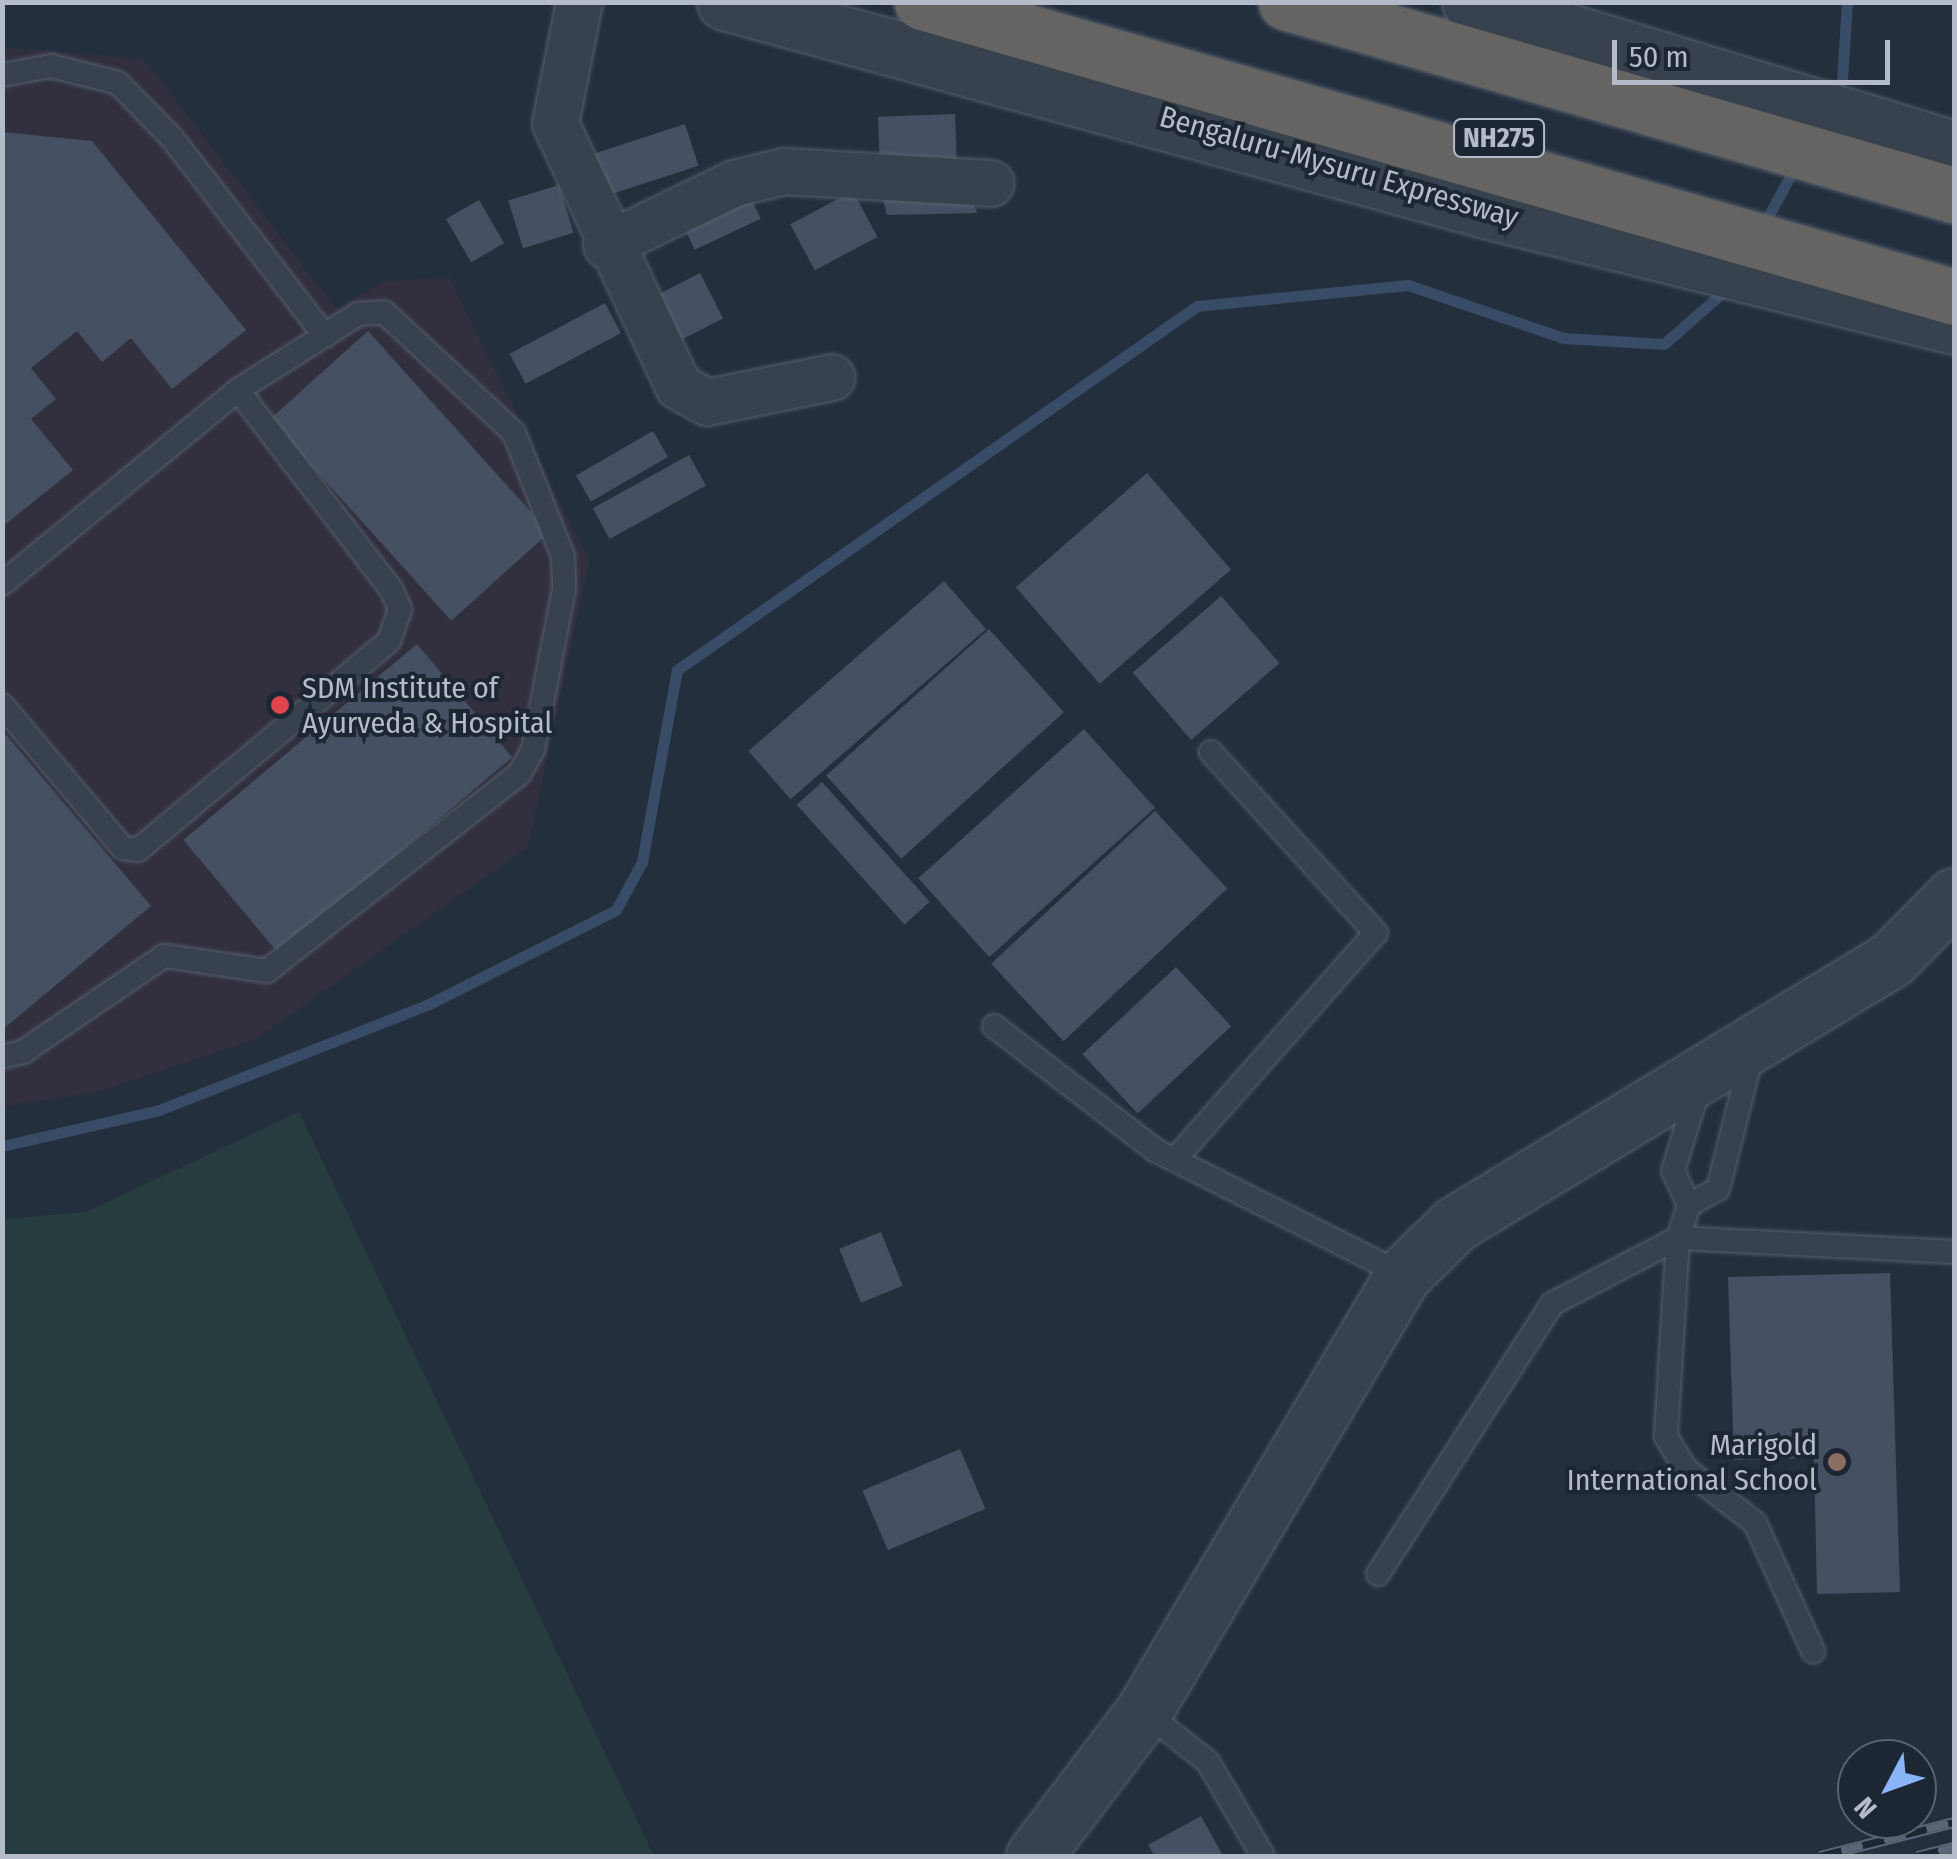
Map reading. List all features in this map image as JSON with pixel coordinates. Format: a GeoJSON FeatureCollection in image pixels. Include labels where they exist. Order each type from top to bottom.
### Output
{"type":"FeatureCollection","features":[{"type":"Feature","properties":{"kind":"highway","name":"Bengaluru-Mysuru Expressway"},"geometry":{"type":"LineString","coordinates":[[922,2],[1500,193],[1954,297]]}},
{"type":"Feature","properties":{"kind":"highway","name":"NH275"},"geometry":{"type":"LineString","coordinates":[[1046,2],[1954,266]]}},
{"type":"Feature","properties":{"kind":"highway","name":"NH275"},"geometry":{"type":"LineString","coordinates":[[1286,2],[1954,195]]}},
{"type":"Feature","properties":{"kind":"highway"},"geometry":{"type":"LineString","coordinates":[[1372,2],[1549,40],[1954,174]]}},
{"type":"Feature","properties":{"kind":"street"},"geometry":{"type":"LineString","coordinates":[[579,2],[555,124],[606,245],[678,386],[694,399],[832,376]]}},
{"type":"Feature","properties":{"kind":"street"},"geometry":{"type":"LineString","coordinates":[[1470,2],[1549,40],[1640,60],[1954,149]]}},
{"type":"Feature","properties":{"kind":"street","name":"Bengaluru-Mysuru Expressway"},"geometry":{"type":"LineString","coordinates":[[740,4],[1500,193],[1954,326]]}},
{"type":"Feature","properties":{"kind":"street"},"geometry":{"type":"LineString","coordinates":[[606,245],[734,182],[784,172],[991,183]]}},
{"type":"Feature","properties":{"kind":"street"},"geometry":{"type":"LineString","coordinates":[[1034,1856],[1144,1711],[1403,1275],[1456,1224],[1892,959],[1954,896]]}},
{"type":"Feature","properties":{"kind":"lane"},"geometry":{"type":"LineString","coordinates":[[2,75],[51,66],[118,83],[172,138],[325,336]]}},
{"type":"Feature","properties":{"kind":"lane"},"geometry":{"type":"LineString","coordinates":[[2,584],[238,390],[358,314],[394,317],[514,433],[563,556],[564,589],[528,763],[267,971],[164,956],[23,1052],[2,1056]]}},
{"type":"Feature","properties":{"kind":"lane"},"geometry":{"type":"LineString","coordinates":[[2,705],[124,848],[138,850],[389,641],[400,608],[391,589],[238,390]]}},
{"type":"Feature","properties":{"kind":"lane"},"geometry":{"type":"LineString","coordinates":[[1175,1159],[1376,933],[1211,752]]}},
{"type":"Feature","properties":{"kind":"lane"},"geometry":{"type":"LineString","coordinates":[[994,1026],[1175,1159],[1403,1275]]}},
{"type":"Feature","properties":{"kind":"lane"},"geometry":{"type":"LineString","coordinates":[[1756,1042],[1718,1189],[1689,1205],[1678,1238],[1666,1437],[1687,1470],[1755,1523],[1813,1651]]}},
{"type":"Feature","properties":{"kind":"lane"},"geometry":{"type":"LineString","coordinates":[[1689,1205],[1673,1170],[1704,1073]]}},
{"type":"Feature","properties":{"kind":"lane"},"geometry":{"type":"LineString","coordinates":[[1378,1574],[1552,1304],[1678,1238],[1954,1252]]}},
{"type":"Feature","properties":{"kind":"lane"},"geometry":{"type":"LineString","coordinates":[[1144,1711],[1208,1762],[1263,1856]]}},
{"type":"Feature","properties":{"kind":"shaded area","name":"SDM Institute of Ayurveda & Hospital"},"geometry":{"type":"Polygon","coordinates":[[[2,47],[144,59],[336,309],[385,281],[450,278],[589,562],[528,847],[256,1039],[94,1093],[3,1106],[2,47]]]}},
{"type":"Feature","properties":{"kind":"green space"},"geometry":{"type":"Polygon","coordinates":[[[299,1112],[654,1856],[3,1856],[3,1219],[86,1212],[299,1112]]]}},
{"type":"Feature","properties":{"kind":"building"},"geometry":{"type":"Polygon","coordinates":[[[955,114],[957,167],[880,170],[878,117],[955,114]]]}},
{"type":"Feature","properties":{"kind":"building"},"geometry":{"type":"Polygon","coordinates":[[[685,124],[699,166],[600,198],[586,156],[685,124]]]}},
{"type":"Feature","properties":{"kind":"building"},"geometry":{"type":"Polygon","coordinates":[[[2,132],[92,141],[246,330],[172,389],[131,338],[102,362],[77,331],[31,368],[56,399],[31,419],[73,470],[2,527],[2,132]]]}},
{"type":"Feature","properties":{"kind":"building"},"geometry":{"type":"Polygon","coordinates":[[[559,185],[574,233],[523,248],[508,200],[559,185]]]}},
{"type":"Feature","properties":{"kind":"building"},"geometry":{"type":"Polygon","coordinates":[[[879,185],[968,190],[977,213],[887,215],[879,185]]]}},
{"type":"Feature","properties":{"kind":"building"},"geometry":{"type":"Polygon","coordinates":[[[853,191],[877,237],[815,270],[790,224],[853,191]]]}},
{"type":"Feature","properties":{"kind":"building"},"geometry":{"type":"Polygon","coordinates":[[[751,198],[761,219],[695,250],[685,229],[751,198]]]}},
{"type":"Feature","properties":{"kind":"building"},"geometry":{"type":"Polygon","coordinates":[[[479,200],[504,243],[471,262],[446,219],[479,200]]]}},
{"type":"Feature","properties":{"kind":"building"},"geometry":{"type":"Polygon","coordinates":[[[700,273],[723,318],[664,348],[641,303],[700,273]]]}},
{"type":"Feature","properties":{"kind":"building"},"geometry":{"type":"Polygon","coordinates":[[[605,303],[621,333],[526,384],[510,354],[605,303]]]}},
{"type":"Feature","properties":{"kind":"building"},"geometry":{"type":"Polygon","coordinates":[[[368,331],[549,532],[451,621],[270,419],[368,331]]]}},
{"type":"Feature","properties":{"kind":"building"},"geometry":{"type":"Polygon","coordinates":[[[653,431],[668,457],[591,501],[576,476],[653,431]]]}},
{"type":"Feature","properties":{"kind":"building"},"geometry":{"type":"Polygon","coordinates":[[[689,455],[706,486],[610,539],[593,508],[689,455]]]}},
{"type":"Feature","properties":{"kind":"building"},"geometry":{"type":"Polygon","coordinates":[[[1147,473],[1231,570],[1100,684],[1016,587],[1147,473]]]}},
{"type":"Feature","properties":{"kind":"building"},"geometry":{"type":"Polygon","coordinates":[[[944,581],[986,629],[791,799],[749,751],[944,581]]]}},
{"type":"Feature","properties":{"kind":"building"},"geometry":{"type":"Polygon","coordinates":[[[1221,596],[1279,663],[1191,740],[1133,673],[1221,596]]]}},
{"type":"Feature","properties":{"kind":"building"},"geometry":{"type":"Polygon","coordinates":[[[989,629],[1064,712],[901,859],[826,776],[989,629]]]}},
{"type":"Feature","properties":{"kind":"building"},"geometry":{"type":"Polygon","coordinates":[[[417,644],[512,757],[278,953],[183,840],[417,644]]]}},
{"type":"Feature","properties":{"kind":"building"},"geometry":{"type":"Polygon","coordinates":[[[1084,729],[1155,808],[989,957],[918,878],[1084,729]]]}},
{"type":"Feature","properties":{"kind":"building"},"geometry":{"type":"Polygon","coordinates":[[[2,730],[151,906],[2,1030],[2,730]]]}},
{"type":"Feature","properties":{"kind":"building"},"geometry":{"type":"Polygon","coordinates":[[[822,782],[930,902],[904,924],[797,805],[822,782]]]}},
{"type":"Feature","properties":{"kind":"building"},"geometry":{"type":"Polygon","coordinates":[[[1155,811],[1227,889],[1063,1041],[991,964],[1155,811]]]}},
{"type":"Feature","properties":{"kind":"building"},"geometry":{"type":"Polygon","coordinates":[[[1176,967],[1231,1026],[1138,1114],[1082,1054],[1176,967]]]}},
{"type":"Feature","properties":{"kind":"building"},"geometry":{"type":"Polygon","coordinates":[[[881,1232],[903,1286],[861,1303],[839,1249],[881,1232]]]}},
{"type":"Feature","properties":{"kind":"building"},"geometry":{"type":"Polygon","coordinates":[[[1890,1273],[1900,1592],[1817,1594],[1814,1458],[1734,1460],[1728,1277],[1890,1273]]]}},
{"type":"Feature","properties":{"kind":"building"},"geometry":{"type":"Polygon","coordinates":[[[960,1449],[985,1509],[888,1550],[862,1490],[960,1449]]]}},
{"type":"Feature","properties":{"kind":"building"},"geometry":{"type":"Polygon","coordinates":[[[1201,1816],[1223,1856],[1155,1856],[1148,1845],[1201,1816]]]}},
{"type":"Feature","properties":{"kind":"waterway"},"geometry":{"type":"LineString","coordinates":[[1832,99],[1842,80],[1847,2]]}},
{"type":"Feature","properties":{"kind":"waterway"},"geometry":{"type":"LineString","coordinates":[[1763,226],[1797,163]]}},
{"type":"Feature","properties":{"kind":"waterway"},"geometry":{"type":"LineString","coordinates":[[2,1146],[159,1110],[429,1004],[616,910],[642,862],[677,670],[1197,306],[1408,285],[1564,338],[1664,344],[1730,286]]}},
{"type":"Feature","properties":{"kind":"railway"},"geometry":{"type":"LineString","coordinates":[[1820,1856],[1954,1822]]}},
{"type":"Feature","properties":{"kind":"railway"},"geometry":{"type":"LineString","coordinates":[[1917,1856],[1954,1847]]}},
{"type":"Feature","properties":{"kind":"place","name":"SDM Institute of Ayurveda & Hospital"},"geometry":{"type":"Point","coordinates":[280,705]}},
{"type":"Feature","properties":{"kind":"place","name":"Marigold International School"},"geometry":{"type":"Point","coordinates":[1837,1462]}}]}
